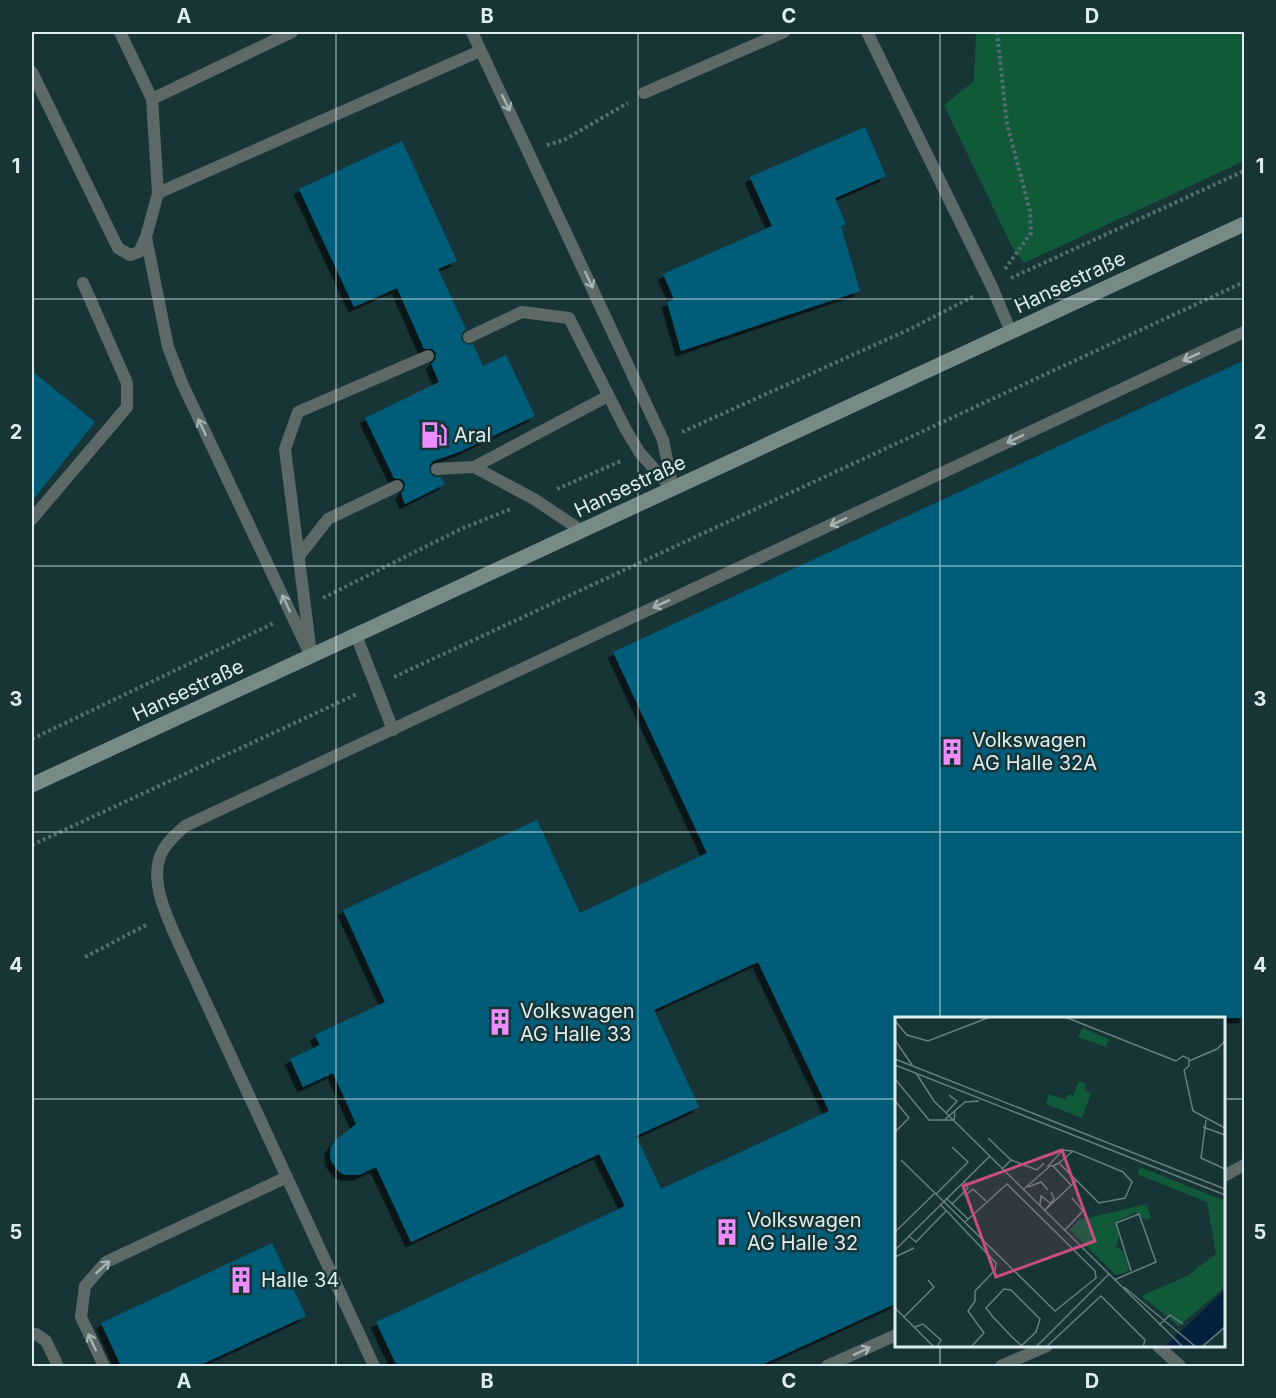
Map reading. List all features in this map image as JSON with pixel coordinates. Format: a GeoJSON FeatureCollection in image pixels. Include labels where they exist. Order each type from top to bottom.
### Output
{"type":"FeatureCollection","features":[{"type":"Feature","properties":{"kind":"main road","name":"Hansestraße"},"geometry":{"type":"LineString","coordinates":[[32,785],[1245,224]]}},
{"type":"Feature","properties":{"kind":"lane"},"geometry":{"type":"LineString","coordinates":[[32,72],[118,248],[130,255],[139,252],[146,237],[158,193],[152,99],[120,32]]}},
{"type":"Feature","properties":{"kind":"lane"},"geometry":{"type":"LineString","coordinates":[[152,99],[292,32]]}},
{"type":"Feature","properties":{"kind":"lane"},"geometry":{"type":"LineString","coordinates":[[472,32],[663,440],[673,489]]}},
{"type":"Feature","properties":{"kind":"lane"},"geometry":{"type":"LineString","coordinates":[[644,93],[784,32]]}},
{"type":"Feature","properties":{"kind":"lane"},"geometry":{"type":"LineString","coordinates":[[867,32],[992,287],[1011,332]]}},
{"type":"Feature","properties":{"kind":"lane"},"geometry":{"type":"LineString","coordinates":[[158,193],[480,51]]}},
{"type":"Feature","properties":{"kind":"lane"},"geometry":{"type":"LineString","coordinates":[[146,237],[168,347],[182,383],[311,656]]}},
{"type":"Feature","properties":{"kind":"lane"},"geometry":{"type":"LineString","coordinates":[[32,519],[127,407],[127,383],[83,283]]}},
{"type":"Feature","properties":{"kind":"lane"},"geometry":{"type":"LineString","coordinates":[[470,336],[522,312],[569,318],[626,430],[640,453],[673,489]]}},
{"type":"Feature","properties":{"kind":"lane"},"geometry":{"type":"LineString","coordinates":[[374,1366],[179,944],[161,900],[157,875],[160,855],[171,838],[185,826],[1245,332]]}},
{"type":"Feature","properties":{"kind":"lane"},"geometry":{"type":"LineString","coordinates":[[311,656],[285,449],[298,412],[428,356]]}},
{"type":"Feature","properties":{"kind":"lane"},"geometry":{"type":"LineString","coordinates":[[437,468],[474,467],[608,396]]}},
{"type":"Feature","properties":{"kind":"lane"},"geometry":{"type":"LineString","coordinates":[[474,467],[534,499],[582,531]]}},
{"type":"Feature","properties":{"kind":"lane"},"geometry":{"type":"LineString","coordinates":[[298,556],[328,519],[397,486]]}},
{"type":"Feature","properties":{"kind":"lane"},"geometry":{"type":"LineString","coordinates":[[356,635],[393,730]]}},
{"type":"Feature","properties":{"kind":"lane"},"geometry":{"type":"LineString","coordinates":[[1225,1176],[1245,1166]]}},
{"type":"Feature","properties":{"kind":"lane"},"geometry":{"type":"LineString","coordinates":[[104,1366],[81,1317],[85,1286],[106,1262],[287,1177]]}},
{"type":"Feature","properties":{"kind":"lane"},"geometry":{"type":"LineString","coordinates":[[32,1334],[46,1341],[58,1366]]}},
{"type":"Feature","properties":{"kind":"lane"},"geometry":{"type":"LineString","coordinates":[[827,1366],[895,1336]]}},
{"type":"Feature","properties":{"kind":"lane"},"geometry":{"type":"LineString","coordinates":[[1001,1366],[1045,1347]]}},
{"type":"Feature","properties":{"kind":"lane"},"geometry":{"type":"LineString","coordinates":[[1159,1347],[1180,1366]]}},
{"type":"Feature","properties":{"kind":"path"},"geometry":{"type":"LineString","coordinates":[[992,287],[1031,233],[1030,211],[1007,124],[997,32]]}},
{"type":"Feature","properties":{"kind":"path"},"geometry":{"type":"LineString","coordinates":[[529,153],[545,145],[564,140],[644,93]]}},
{"type":"Feature","properties":{"kind":"path"},"geometry":{"type":"LineString","coordinates":[[32,845],[1245,282]]}},
{"type":"Feature","properties":{"kind":"path"},"geometry":{"type":"LineString","coordinates":[[85,957],[167,915]]}},
{"type":"Feature","properties":{"kind":"green space"},"geometry":{"type":"Polygon","coordinates":[[[976,32],[1244,32],[1244,161],[1024,263],[1011,245],[944,105],[974,81],[976,32]]]}},
{"type":"Feature","properties":{"kind":"building"},"geometry":{"type":"Polygon","coordinates":[[[865,127],[886,176],[835,198],[846,224],[841,226],[860,291],[681,351],[667,302],[674,299],[663,274],[772,226],[750,177],[865,127]]]}},
{"type":"Feature","properties":{"kind":"building"},"geometry":{"type":"Polygon","coordinates":[[[402,141],[457,261],[438,269],[466,329],[462,333],[462,341],[468,345],[473,344],[483,366],[506,355],[535,416],[459,452],[433,461],[429,466],[430,473],[434,477],[441,477],[445,484],[405,504],[401,493],[405,483],[401,479],[394,478],[365,418],[439,382],[431,364],[435,360],[436,353],[432,349],[424,349],[397,288],[354,307],[299,189],[402,141]]]}},
{"type":"Feature","properties":{"kind":"building","name":"Volkswagen AG Halle 32A"},"geometry":{"type":"Polygon","coordinates":[[[1245,360],[1245,1018],[895,1017],[895,1304],[759,1366],[397,1366],[376,1322],[625,1206],[599,1154],[411,1242],[376,1167],[359,1175],[345,1175],[339,1172],[331,1161],[331,1147],[356,1124],[333,1073],[303,1087],[290,1059],[320,1045],[315,1035],[385,1002],[343,910],[537,820],[580,913],[707,853],[613,652],[1245,360]],[[758,962],[654,1010],[699,1107],[636,1136],[661,1189],[829,1111],[758,962]]]}},
{"type":"Feature","properties":{"kind":"building"},"geometry":{"type":"Polygon","coordinates":[[[32,371],[95,422],[32,501],[32,371]]]}},
{"type":"Feature","properties":{"kind":"building","name":"Halle 34"},"geometry":{"type":"Polygon","coordinates":[[[272,1243],[306,1316],[198,1366],[121,1366],[101,1323],[272,1243]]]}},
{"type":"Feature","properties":{"kind":"place","name":"Aral"},"geometry":{"type":"Point","coordinates":[434,435]}},
{"type":"Feature","properties":{"kind":"place","name":"Volkswagen AG Halle 32A"},"geometry":{"type":"Point","coordinates":[952,752]}},
{"type":"Feature","properties":{"kind":"place","name":"Volkswagen AG Halle 33"},"geometry":{"type":"Point","coordinates":[500,1022]}},
{"type":"Feature","properties":{"kind":"place","name":"Volkswagen AG Halle 32"},"geometry":{"type":"Point","coordinates":[727,1232]}},
{"type":"Feature","properties":{"kind":"place","name":"Halle 34"},"geometry":{"type":"Point","coordinates":[241,1280]}}]}
